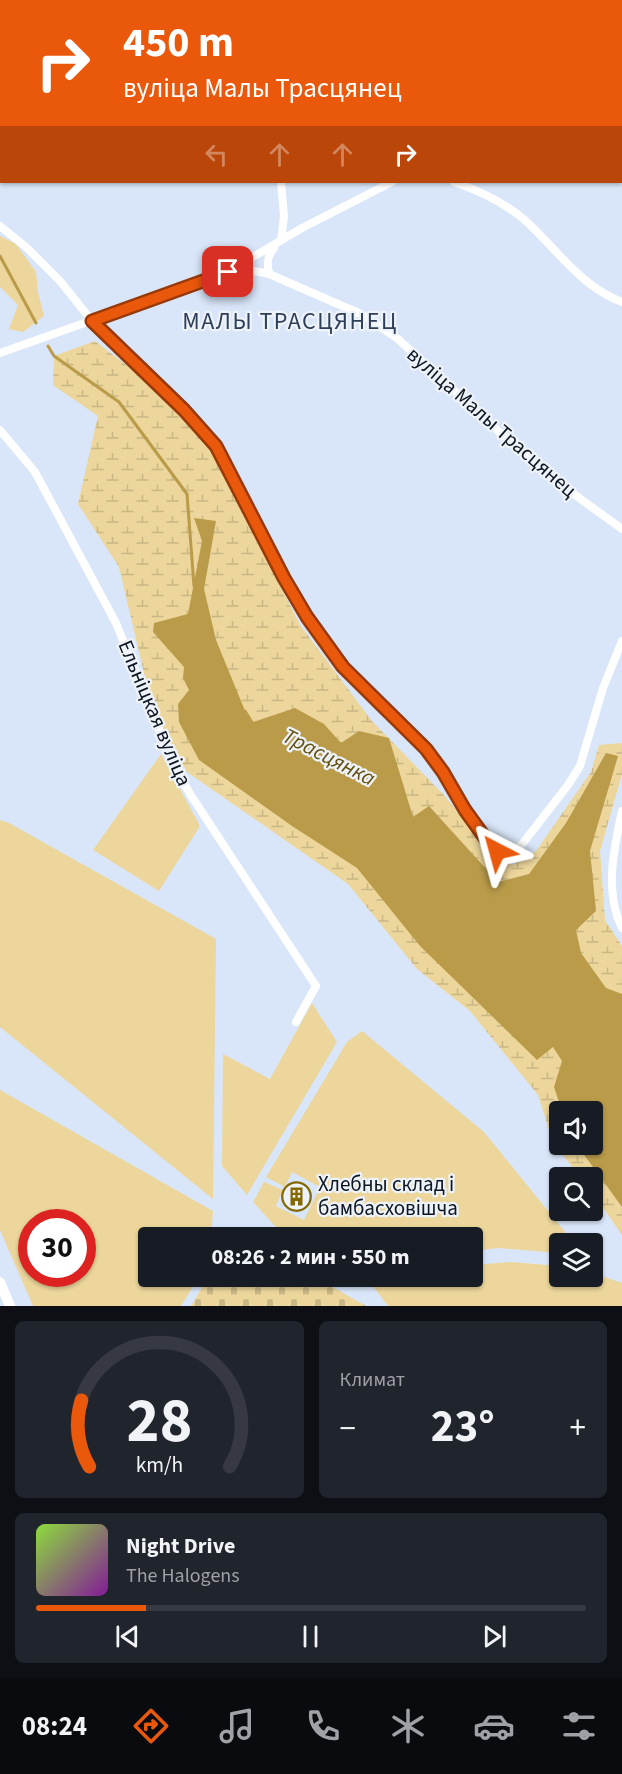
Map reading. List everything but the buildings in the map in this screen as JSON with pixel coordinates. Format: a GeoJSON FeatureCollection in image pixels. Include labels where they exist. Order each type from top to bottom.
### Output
{"type":"FeatureCollection","features":[{"type":"Feature","properties":{"kind":"main road"},"geometry":{"type":"LineString","coordinates":[[0,1282],[10,1306]]}},
{"type":"Feature","properties":{"kind":"street"},"geometry":{"type":"LineString","coordinates":[[269,274],[267,263],[269,254],[281,240],[284,216],[281,183]]}},
{"type":"Feature","properties":{"kind":"street"},"geometry":{"type":"LineString","coordinates":[[228,272],[281,240],[390,183]]}},
{"type":"Feature","properties":{"kind":"street"},"geometry":{"type":"LineString","coordinates":[[456,183],[498,201],[512,211],[537,231],[582,278],[604,294],[622,303]]}},
{"type":"Feature","properties":{"kind":"street"},"geometry":{"type":"LineString","coordinates":[[0,226],[26,247],[60,281],[92,321],[184,410],[216,446],[284,578],[307,617],[343,667],[426,749],[443,772],[465,810],[497,851],[505,854],[514,851],[523,843],[580,766],[603,688],[622,641]]}},
{"type":"Feature","properties":{"kind":"street","name":"вуліца Малы Трасцянец"},"geometry":{"type":"LineString","coordinates":[[92,321],[228,272],[254,271],[269,274],[348,307],[398,339],[542,471],[622,529]]}},
{"type":"Feature","properties":{"kind":"street"},"geometry":{"type":"LineString","coordinates":[[0,353],[92,321]]}},
{"type":"Feature","properties":{"kind":"street","name":"Ельніцкая вуліца"},"geometry":{"type":"LineString","coordinates":[[0,430],[35,471],[116,623],[172,762],[190,794],[316,986],[297,1022]]}},
{"type":"Feature","properties":{"kind":"street"},"geometry":{"type":"LineString","coordinates":[[622,810],[615,843],[612,874],[615,909],[622,928]]}},
{"type":"Feature","properties":{"kind":"green space"},"geometry":{"type":"Polygon","coordinates":[[[0,236],[16,244],[36,272],[44,316],[23,332],[9,329],[18,305],[0,287],[0,236]]]}},
{"type":"Feature","properties":{"kind":"green space"},"geometry":{"type":"Polygon","coordinates":[[[95,341],[138,374],[189,421],[211,449],[300,625],[372,721],[442,793],[489,849],[513,865],[536,851],[591,772],[599,745],[622,743],[622,774],[600,851],[605,920],[622,946],[622,1235],[603,1207],[603,1167],[573,1167],[562,1155],[603,1155],[603,1101],[549,1101],[549,1129],[538,1095],[470,1011],[417,969],[348,884],[187,772],[152,707],[119,567],[78,504],[98,416],[53,385],[54,356],[95,341]]]}},
{"type":"Feature","properties":{"kind":"green space"},"geometry":{"type":"Polygon","coordinates":[[[161,754],[200,826],[159,891],[93,850],[161,754]]]}},
{"type":"Feature","properties":{"kind":"green space"},"geometry":{"type":"Polygon","coordinates":[[[0,820],[216,939],[213,1199],[0,1027],[0,820]]]}},
{"type":"Feature","properties":{"kind":"green space"},"geometry":{"type":"Polygon","coordinates":[[[312,1003],[337,1042],[247,1195],[222,1166],[223,1054],[270,1079],[312,1003]]]}},
{"type":"Feature","properties":{"kind":"green space"},"geometry":{"type":"Polygon","coordinates":[[[362,1031],[484,1132],[549,1212],[549,1221],[556,1221],[566,1233],[549,1233],[549,1252],[498,1248],[483,1250],[483,1227],[276,1227],[253,1202],[264,1182],[283,1190],[276,1206],[304,1220],[320,1187],[292,1172],[285,1187],[266,1177],[347,1042],[362,1031]]]}},
{"type":"Feature","properties":{"kind":"green space"},"geometry":{"type":"Polygon","coordinates":[[[0,1090],[213,1211],[212,1227],[138,1227],[138,1287],[193,1287],[181,1306],[33,1306],[25,1287],[96,1287],[96,1209],[18,1209],[18,1271],[0,1230],[0,1090]]]}},
{"type":"Feature","properties":{"kind":"green space"},"geometry":{"type":"Polygon","coordinates":[[[511,1262],[549,1265],[549,1287],[603,1287],[603,1276],[622,1283],[622,1306],[388,1306],[374,1287],[483,1287],[483,1264],[511,1262]]]}},
{"type":"Feature","properties":{"kind":"green space"},"geometry":{"type":"Polygon","coordinates":[[[202,1287],[333,1287],[366,1306],[191,1306],[202,1287]]]}},
{"type":"Feature","properties":{"kind":"water"},"geometry":{"type":"Polygon","coordinates":[[[194,518],[216,521],[204,589],[216,640],[250,723],[295,708],[324,724],[341,743],[359,731],[389,738],[413,817],[429,806],[498,882],[529,874],[566,823],[606,753],[618,756],[590,851],[596,911],[576,930],[581,953],[606,988],[622,994],[622,1207],[603,1181],[603,1167],[593,1167],[584,1155],[603,1155],[603,1101],[559,1101],[554,1087],[562,1061],[553,1047],[537,1060],[420,946],[357,868],[292,826],[199,760],[179,722],[178,704],[189,690],[183,678],[184,667],[153,632],[154,623],[188,614],[202,541],[194,518]]]}},
{"type":"Feature","properties":{"kind":"waterway","name":"Трасцянка"},"geometry":{"type":"LineString","coordinates":[[0,256],[36,323]]}},
{"type":"Feature","properties":{"kind":"waterway","name":"Трасцянка"},"geometry":{"type":"LineString","coordinates":[[48,346],[54,356],[119,402],[187,494],[194,586]]}},
{"type":"Feature","properties":{"kind":"waterway","name":"Трасцянка"},"geometry":{"type":"LineString","coordinates":[[245,711],[254,726]]}},
{"type":"Feature","properties":{"kind":"place","name":"Хлебны склад і бамбасховішча"},"geometry":{"type":"Point","coordinates":[297,1196]}},
{"type":"Feature","properties":{"kind":"district","name":"МАЛЫ ТРАСЦЯНЕЦ"},"geometry":{"type":"Point","coordinates":[290,321]}},
{"type":"Feature","properties":{"kind":"route"},"geometry":{"type":"LineString","coordinates":[[228,272],[92,321],[208,434],[307,617],[343,667],[426,749],[443,772],[465,810],[497,851]]}}]}
